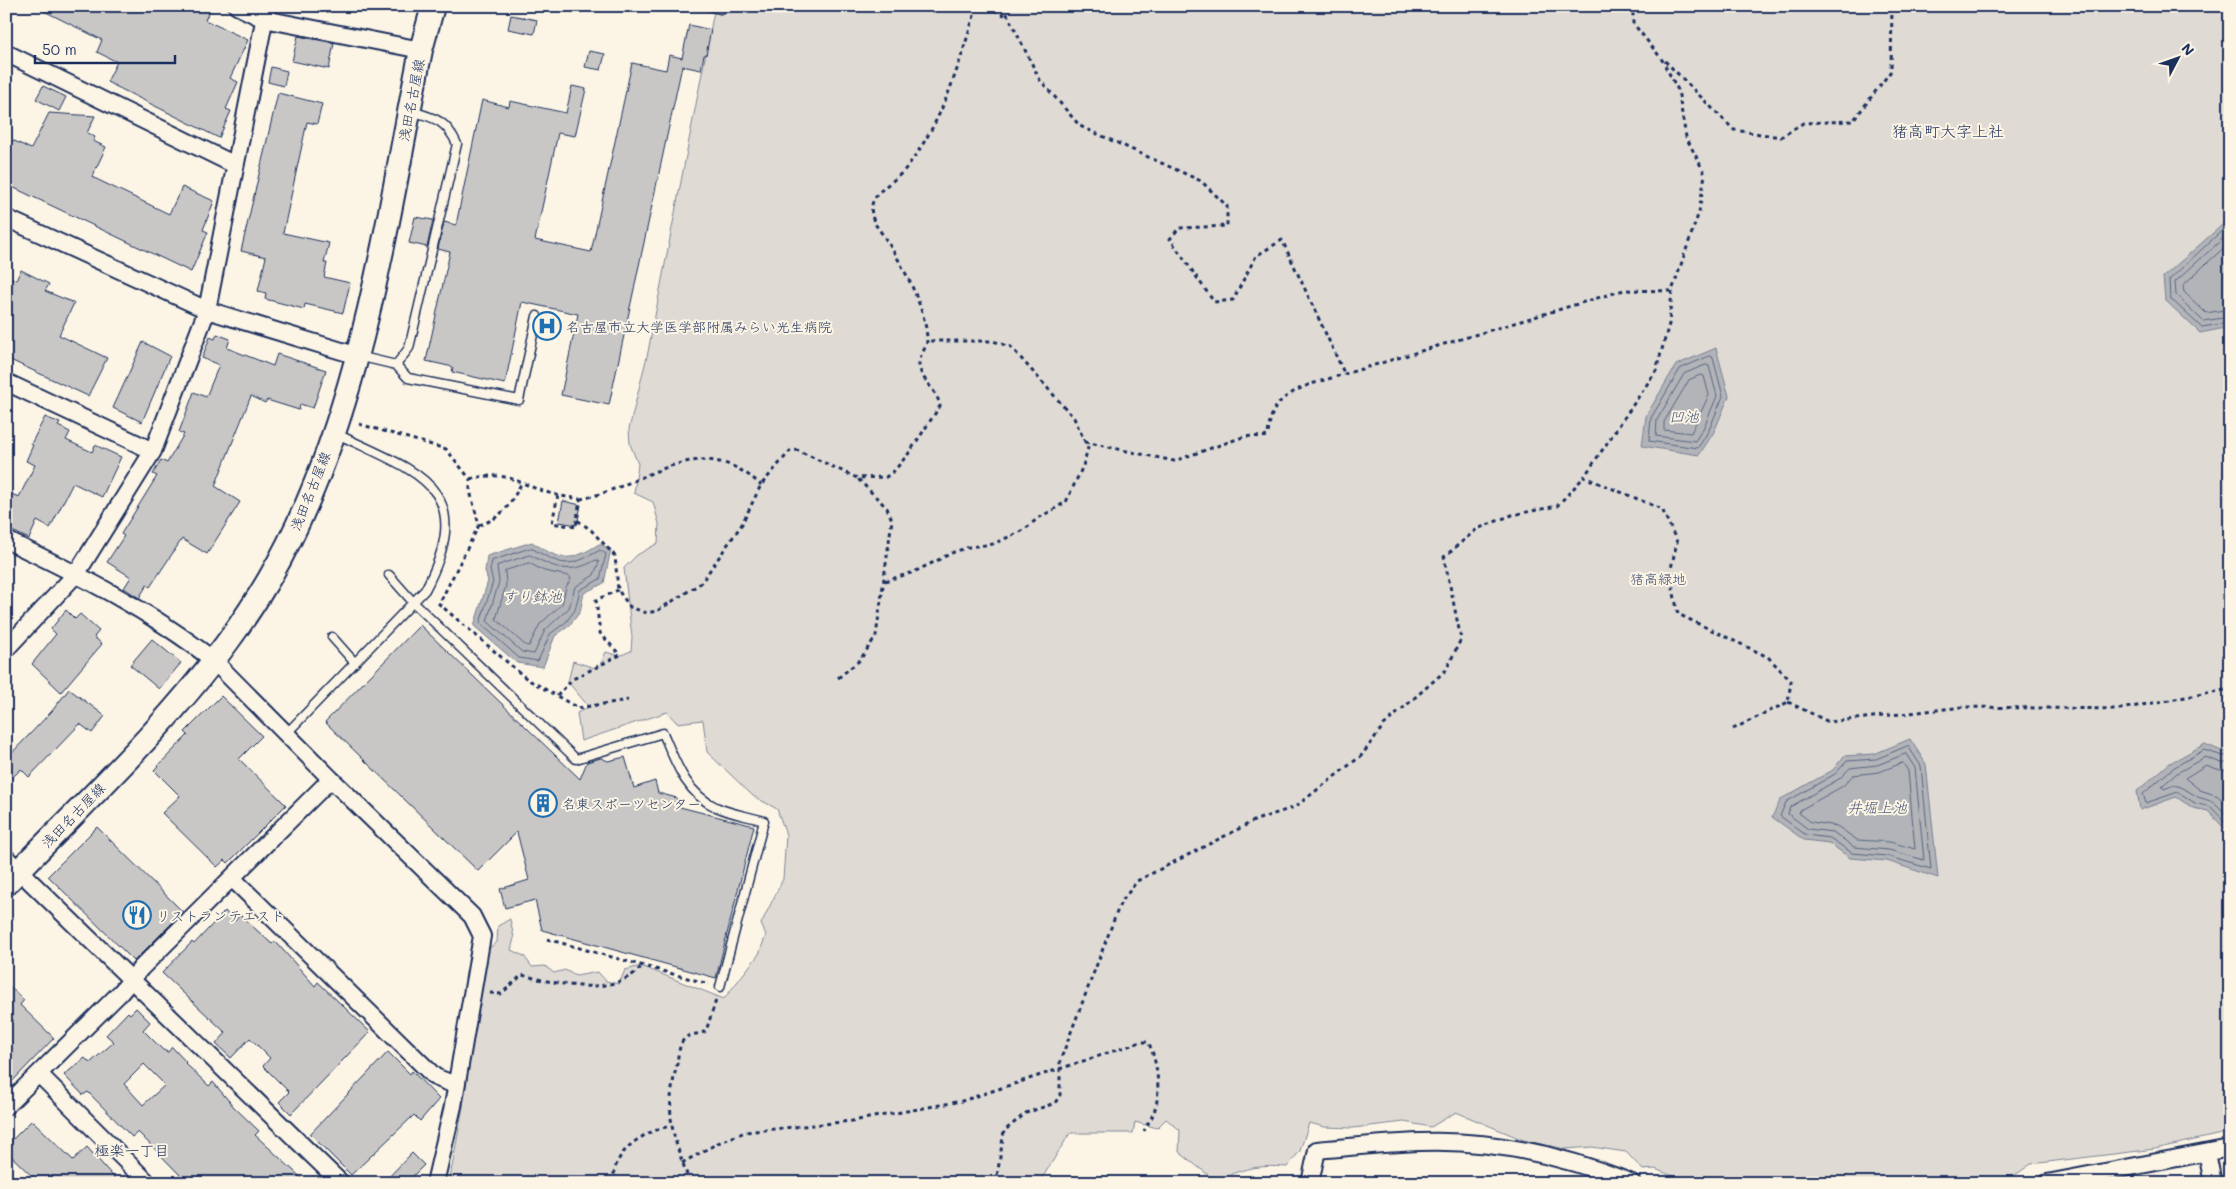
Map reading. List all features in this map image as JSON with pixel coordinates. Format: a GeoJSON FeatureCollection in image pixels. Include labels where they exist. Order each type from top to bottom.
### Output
{"type":"FeatureCollection","features":[{"type":"Feature","properties":{"kind":"main road","name":"浅田名古屋線"},"geometry":{"type":"LineString","coordinates":[[11,871],[164,721],[214,660],[268,580],[289,541],[333,432],[358,356],[421,50],[433,6]]}},
{"type":"Feature","properties":{"kind":"street"},"geometry":{"type":"LineString","coordinates":[[237,6],[421,50]]}},
{"type":"Feature","properties":{"kind":"street"},"geometry":{"type":"LineString","coordinates":[[6,649],[77,573],[152,451],[207,310],[266,13]]}},
{"type":"Feature","properties":{"kind":"street"},"geometry":{"type":"LineString","coordinates":[[6,53],[236,164]]}},
{"type":"Feature","properties":{"kind":"street"},"geometry":{"type":"LineString","coordinates":[[6,218],[207,310],[358,356]]}},
{"type":"Feature","properties":{"kind":"street"},"geometry":{"type":"LineString","coordinates":[[6,382],[152,451]]}},
{"type":"Feature","properties":{"kind":"street"},"geometry":{"type":"LineString","coordinates":[[6,540],[77,573],[193,644],[214,660],[331,779],[472,916],[482,936],[455,1086],[435,1183]]}},
{"type":"Feature","properties":{"kind":"street"},"geometry":{"type":"LineString","coordinates":[[6,1106],[331,779]]}},
{"type":"Feature","properties":{"kind":"street"},"geometry":{"type":"LineString","coordinates":[[11,871],[131,980],[341,1183]]}},
{"type":"Feature","properties":{"kind":"street"},"geometry":{"type":"LineString","coordinates":[[232,878],[435,1077],[455,1086]]}},
{"type":"Feature","properties":{"kind":"street"},"geometry":{"type":"LineString","coordinates":[[39,1074],[148,1183]]}},
{"type":"Feature","properties":{"kind":"street"},"geometry":{"type":"LineString","coordinates":[[1310,1183],[1317,1150],[1421,1142],[1472,1143],[1562,1158],[1632,1183]]}},
{"type":"Feature","properties":{"kind":"street"},"geometry":{"type":"LineString","coordinates":[[2047,1183],[2076,1180],[2230,1148]]}},
{"type":"Feature","properties":{"kind":"street"},"geometry":{"type":"LineString","coordinates":[[2207,1153],[2214,1183]]}},
{"type":"Feature","properties":{"kind":"lane"},"geometry":{"type":"LineString","coordinates":[[708,6],[720,9]]}},
{"type":"Feature","properties":{"kind":"lane"},"geometry":{"type":"LineString","coordinates":[[396,365],[409,348],[457,144],[449,127],[428,116],[409,111]]}},
{"type":"Feature","properties":{"kind":"lane"},"geometry":{"type":"LineString","coordinates":[[358,356],[396,365],[408,378],[519,400],[537,316]]}},
{"type":"Feature","properties":{"kind":"lane"},"geometry":{"type":"LineString","coordinates":[[286,734],[425,590],[433,574],[444,540],[445,516],[438,496],[424,478],[407,466],[333,432]]}},
{"type":"Feature","properties":{"kind":"lane"},"geometry":{"type":"LineString","coordinates":[[389,576],[413,602],[576,759],[663,733],[681,773],[702,800],[716,808],[764,821],[720,987]]}},
{"type":"Feature","properties":{"kind":"lane"},"geometry":{"type":"LineString","coordinates":[[332,637],[355,663]]}},
{"type":"Feature","properties":{"kind":"path"},"geometry":{"type":"LineString","coordinates":[[857,478],[886,477],[894,471],[914,446],[940,406],[938,396],[922,375],[919,364],[927,341],[926,326],[909,280],[871,215],[875,196],[906,169],[932,130],[945,105],[977,6]]}},
{"type":"Feature","properties":{"kind":"path"},"geometry":{"type":"LineString","coordinates":[[987,6],[1007,16]]}},
{"type":"Feature","properties":{"kind":"path"},"geometry":{"type":"LineString","coordinates":[[1003,6],[1040,80],[1080,126],[1201,181],[1227,206],[1227,226],[1179,228],[1170,239],[1214,302],[1233,300],[1256,256],[1282,240],[1345,375]]}},
{"type":"Feature","properties":{"kind":"path"},"geometry":{"type":"LineString","coordinates":[[1633,6],[1633,23],[1661,58],[1734,130],[1781,137],[1803,123],[1853,121],[1891,71],[1892,6]]}},
{"type":"Feature","properties":{"kind":"path"},"geometry":{"type":"LineString","coordinates":[[996,1183],[1004,1131],[1026,1113],[1055,1103],[1060,1095],[1060,1062],[1120,904],[1137,881],[1256,820],[1295,807],[1362,756],[1384,725],[1446,670],[1461,639],[1444,557],[1477,529],[1512,515],[1557,506],[1584,478],[1656,371],[1669,324],[1672,291],[1699,212],[1705,174],[1686,137],[1678,90],[1661,58]]}},
{"type":"Feature","properties":{"kind":"path"},"geometry":{"type":"LineString","coordinates":[[1086,442],[1174,461],[1254,434],[1262,438],[1268,436],[1269,421],[1280,400],[1288,394],[1308,385],[1624,290],[1672,291]]}},
{"type":"Feature","properties":{"kind":"path"},"geometry":{"type":"LineString","coordinates":[[884,581],[914,572],[954,552],[1008,538],[1066,502],[1084,466],[1088,448],[1074,418],[1011,347],[993,341],[927,341]]}},
{"type":"Feature","properties":{"kind":"path"},"geometry":{"type":"LineString","coordinates":[[577,520],[591,530],[614,556],[618,590],[630,607],[647,613],[657,611],[701,583],[742,524],[761,485],[790,451],[797,450],[857,478],[887,508],[892,520],[876,636],[872,645],[860,660],[838,678]]}},
{"type":"Feature","properties":{"kind":"path"},"geometry":{"type":"LineString","coordinates":[[470,479],[488,474],[502,475],[558,495],[580,499],[609,490],[680,462],[696,459],[709,460],[738,468],[761,485]]}},
{"type":"Feature","properties":{"kind":"path"},"geometry":{"type":"LineString","coordinates":[[1584,478],[1662,509],[1677,542],[1670,574],[1678,614],[1768,658],[1791,681],[1788,702]]}},
{"type":"Feature","properties":{"kind":"path"},"geometry":{"type":"LineString","coordinates":[[479,525],[493,521],[507,509],[522,482]]}},
{"type":"Feature","properties":{"kind":"path"},"geometry":{"type":"LineString","coordinates":[[558,495],[552,523],[576,528],[580,499]]}},
{"type":"Feature","properties":{"kind":"path"},"geometry":{"type":"LineString","coordinates":[[425,590],[527,679],[578,708],[628,700]]}},
{"type":"Feature","properties":{"kind":"path"},"geometry":{"type":"LineString","coordinates":[[557,696],[573,679],[620,655],[600,633],[596,600],[618,590]]}},
{"type":"Feature","properties":{"kind":"path"},"geometry":{"type":"LineString","coordinates":[[1788,702],[1829,722],[1963,707],[2120,709],[2230,689]]}},
{"type":"Feature","properties":{"kind":"path"},"geometry":{"type":"LineString","coordinates":[[1733,730],[1788,702]]}},
{"type":"Feature","properties":{"kind":"path"},"geometry":{"type":"LineString","coordinates":[[547,939],[720,987],[706,1031],[692,1034],[682,1042],[670,1091],[670,1126],[690,1183]]}},
{"type":"Feature","properties":{"kind":"path"},"geometry":{"type":"LineString","coordinates":[[473,991],[501,994],[522,975],[562,985],[602,984],[629,977],[643,965]]}},
{"type":"Feature","properties":{"kind":"path"},"geometry":{"type":"LineString","coordinates":[[682,1163],[718,1143],[745,1132],[852,1122],[962,1101],[1141,1042],[1148,1042],[1154,1053],[1157,1068],[1156,1109],[1144,1131]]}},
{"type":"Feature","properties":{"kind":"path"},"geometry":{"type":"LineString","coordinates":[[614,1183],[614,1170],[630,1144],[660,1128],[670,1126]]}},
{"type":"Feature","properties":{"kind":"green space","name":"猪高緑地"},"geometry":{"type":"Polygon","coordinates":[[[715,6],[2230,6],[2230,1132],[2155,1149],[2031,1164],[2004,1183],[1706,1183],[1670,1175],[1655,1169],[1643,1170],[1626,1152],[1592,1147],[1566,1149],[1526,1141],[1456,1112],[1431,1127],[1404,1122],[1353,1128],[1325,1127],[1309,1123],[1300,1151],[1287,1167],[1250,1168],[1216,1181],[1179,1152],[1180,1130],[1166,1119],[1157,1128],[1135,1122],[1133,1133],[1070,1133],[1039,1183],[449,1183],[463,1107],[484,952],[497,942],[498,926],[510,919],[514,938],[511,950],[524,956],[532,967],[545,966],[554,973],[565,970],[576,976],[598,972],[606,981],[619,984],[625,970],[641,966],[724,999],[759,954],[766,935],[761,924],[783,879],[786,835],[777,809],[753,796],[707,752],[703,720],[677,723],[667,712],[581,741],[577,713],[589,707],[568,682],[573,661],[598,669],[606,652],[619,656],[631,651],[632,637],[624,568],[637,555],[658,543],[659,524],[653,502],[634,493],[638,464],[630,444],[629,429],[648,352],[715,6]]]}},
{"type":"Feature","properties":{"kind":"water"},"geometry":{"type":"Polygon","coordinates":[[[2230,218],[2230,327],[2200,333],[2165,300],[2163,277],[2230,218]]]}},
{"type":"Feature","properties":{"kind":"water","name":"凹池"},"geometry":{"type":"Polygon","coordinates":[[[1716,348],[1729,396],[1714,432],[1699,455],[1642,446],[1646,416],[1676,365],[1716,348]]]}},
{"type":"Feature","properties":{"kind":"water","name":"すり鉢池"},"geometry":{"type":"Polygon","coordinates":[[[532,542],[550,553],[565,557],[580,554],[599,544],[611,549],[604,583],[584,593],[580,612],[569,626],[555,636],[543,667],[517,663],[474,626],[488,581],[485,571],[487,556],[532,542]]]}},
{"type":"Feature","properties":{"kind":"water","name":"井堀上池"},"geometry":{"type":"Polygon","coordinates":[[[1910,739],[1926,764],[1938,878],[1887,861],[1850,858],[1829,843],[1804,840],[1772,817],[1781,799],[1833,770],[1844,756],[1874,754],[1910,739]]]}},
{"type":"Feature","properties":{"kind":"water"},"geometry":{"type":"Polygon","coordinates":[[[2205,744],[2224,752],[2230,750],[2230,834],[2208,811],[2193,808],[2176,797],[2140,810],[2137,791],[2170,763],[2205,744]]]}},
{"type":"Feature","properties":{"kind":"building"},"geometry":{"type":"Polygon","coordinates":[[[34,6],[212,6],[205,20],[248,40],[230,78],[238,82],[226,109],[231,111],[219,138],[107,82],[117,62],[97,52],[102,40],[34,6]]]}},
{"type":"Feature","properties":{"kind":"building"},"geometry":{"type":"Polygon","coordinates":[[[511,15],[537,20],[534,34],[508,29],[511,15]]]}},
{"type":"Feature","properties":{"kind":"building"},"geometry":{"type":"Polygon","coordinates":[[[689,25],[711,30],[706,55],[704,55],[701,70],[682,66],[609,405],[561,395],[578,314],[522,302],[505,384],[452,372],[453,367],[426,361],[450,252],[438,249],[444,222],[456,225],[482,100],[509,107],[510,101],[566,113],[572,86],[586,89],[575,136],[558,133],[535,240],[591,252],[632,63],[666,70],[669,55],[682,58],[689,25]]]}},
{"type":"Feature","properties":{"kind":"building"},"geometry":{"type":"Polygon","coordinates":[[[298,36],[334,43],[329,69],[292,61],[298,36]]]}},
{"type":"Feature","properties":{"kind":"building"},"geometry":{"type":"Polygon","coordinates":[[[589,51],[605,54],[601,70],[585,67],[589,51]]]}},
{"type":"Feature","properties":{"kind":"building"},"geometry":{"type":"Polygon","coordinates":[[[271,67],[287,71],[284,86],[268,82],[271,67]]]}},
{"type":"Feature","properties":{"kind":"building"},"geometry":{"type":"Polygon","coordinates":[[[43,86],[66,97],[59,111],[36,99],[43,86]]]}},
{"type":"Feature","properties":{"kind":"building"},"geometry":{"type":"Polygon","coordinates":[[[278,93],[322,104],[317,124],[307,122],[283,233],[329,243],[324,263],[327,263],[324,277],[350,283],[343,313],[305,304],[304,309],[265,299],[266,293],[258,291],[266,257],[241,251],[278,93]]]}},
{"type":"Feature","properties":{"kind":"building"},"geometry":{"type":"Polygon","coordinates":[[[49,113],[95,116],[87,133],[95,137],[93,141],[106,147],[92,177],[169,214],[182,187],[214,201],[203,230],[208,232],[191,272],[6,184],[6,137],[31,149],[49,113]]]}},
{"type":"Feature","properties":{"kind":"building"},"geometry":{"type":"Polygon","coordinates":[[[415,217],[433,220],[427,247],[409,243],[415,217]]]}},
{"type":"Feature","properties":{"kind":"building"},"geometry":{"type":"Polygon","coordinates":[[[21,270],[49,284],[45,291],[74,303],[59,335],[107,358],[88,396],[6,358],[6,276],[16,280],[21,270]]]}},
{"type":"Feature","properties":{"kind":"building"},"geometry":{"type":"Polygon","coordinates":[[[217,334],[230,339],[227,348],[273,366],[277,354],[326,370],[313,408],[300,404],[299,410],[267,400],[265,403],[251,396],[215,486],[240,502],[207,554],[182,539],[150,587],[147,585],[139,598],[124,588],[131,577],[107,562],[124,536],[121,534],[157,476],[153,474],[161,460],[167,463],[184,434],[179,432],[194,392],[206,397],[219,365],[202,358],[210,337],[215,339],[217,334]]]}},
{"type":"Feature","properties":{"kind":"building"},"geometry":{"type":"Polygon","coordinates":[[[143,342],[170,356],[142,422],[113,408],[143,342]]]}},
{"type":"Feature","properties":{"kind":"building"},"geometry":{"type":"Polygon","coordinates":[[[45,417],[60,423],[58,426],[70,432],[66,440],[92,452],[95,445],[121,457],[102,497],[73,483],[50,528],[37,521],[29,539],[6,528],[6,492],[19,497],[35,465],[26,461],[33,445],[31,444],[45,417]]]}},
{"type":"Feature","properties":{"kind":"building"},"geometry":{"type":"Polygon","coordinates":[[[563,501],[581,505],[577,525],[559,522],[563,501]]]}},
{"type":"Feature","properties":{"kind":"building"},"geometry":{"type":"Polygon","coordinates":[[[66,610],[75,619],[80,614],[99,631],[94,637],[102,644],[61,692],[32,664],[56,634],[51,629],[66,610]]]}},
{"type":"Feature","properties":{"kind":"building","name":"名東スポーツセンター"},"geometry":{"type":"Polygon","coordinates":[[[420,625],[580,779],[587,762],[601,758],[608,761],[625,757],[634,788],[655,781],[658,793],[677,798],[680,807],[754,826],[716,978],[542,930],[535,900],[505,908],[500,889],[529,880],[517,832],[478,871],[325,722],[420,625]]]}},
{"type":"Feature","properties":{"kind":"building"},"geometry":{"type":"Polygon","coordinates":[[[152,639],[181,663],[159,689],[130,665],[152,639]]]}},
{"type":"Feature","properties":{"kind":"building"},"geometry":{"type":"Polygon","coordinates":[[[69,689],[105,716],[92,733],[80,724],[29,777],[21,769],[6,784],[6,759],[52,711],[69,689]]]}},
{"type":"Feature","properties":{"kind":"building"},"geometry":{"type":"Polygon","coordinates":[[[221,696],[262,736],[239,759],[286,805],[228,863],[225,860],[217,867],[162,813],[180,796],[154,770],[188,735],[185,732],[221,696]]]}},
{"type":"Feature","properties":{"kind":"building"},"geometry":{"type":"Polygon","coordinates":[[[97,827],[183,912],[134,961],[48,876],[97,827]]]}},
{"type":"Feature","properties":{"kind":"building"},"geometry":{"type":"Polygon","coordinates":[[[225,911],[235,921],[240,915],[272,944],[275,941],[315,986],[318,982],[370,1032],[291,1114],[279,1102],[289,1092],[263,1066],[270,1058],[250,1038],[231,1058],[216,1044],[226,1033],[162,973],[192,942],[194,944],[225,911]]]}},
{"type":"Feature","properties":{"kind":"building"},"geometry":{"type":"Polygon","coordinates":[[[6,983],[24,1000],[20,1005],[54,1038],[6,1088],[6,983]]]}},
{"type":"Feature","properties":{"kind":"building"},"geometry":{"type":"Polygon","coordinates":[[[136,1008],[150,1022],[143,1030],[163,1050],[168,1052],[172,1047],[185,1063],[209,1086],[213,1082],[234,1107],[259,1131],[255,1135],[307,1183],[172,1183],[180,1175],[138,1132],[132,1137],[88,1092],[83,1095],[64,1075],[85,1058],[90,1063],[114,1042],[106,1035],[128,1012],[130,1014],[136,1008]],[[144,1064],[124,1084],[143,1105],[165,1085],[144,1064]]]}},
{"type":"Feature","properties":{"kind":"building"},"geometry":{"type":"Polygon","coordinates":[[[388,1052],[410,1074],[412,1071],[439,1099],[420,1121],[414,1115],[351,1175],[310,1134],[388,1052]]]}},
{"type":"Feature","properties":{"kind":"building"},"geometry":{"type":"Polygon","coordinates":[[[32,1120],[73,1160],[87,1147],[119,1183],[39,1183],[6,1151],[6,1146],[32,1120]]]}},
{"type":"Feature","properties":{"kind":"building"},"geometry":{"type":"Polygon","coordinates":[[[412,1153],[424,1165],[406,1183],[383,1183],[412,1153]]]}},
{"type":"Feature","properties":{"kind":"place","name":"名古屋市立大学医学部附属みらい光生病院"},"geometry":{"type":"Point","coordinates":[547,326]}},
{"type":"Feature","properties":{"kind":"place","name":"名東スポーツセンター"},"geometry":{"type":"Point","coordinates":[543,803]}},
{"type":"Feature","properties":{"kind":"place","name":"リストランテエスト"},"geometry":{"type":"Point","coordinates":[137,915]}},
{"type":"Feature","properties":{"kind":"district","name":"猪高町大字上社"},"geometry":{"type":"Point","coordinates":[1948,130]}},
{"type":"Feature","properties":{"kind":"district","name":"極楽一丁目"},"geometry":{"type":"Point","coordinates":[132,1150]}}]}
